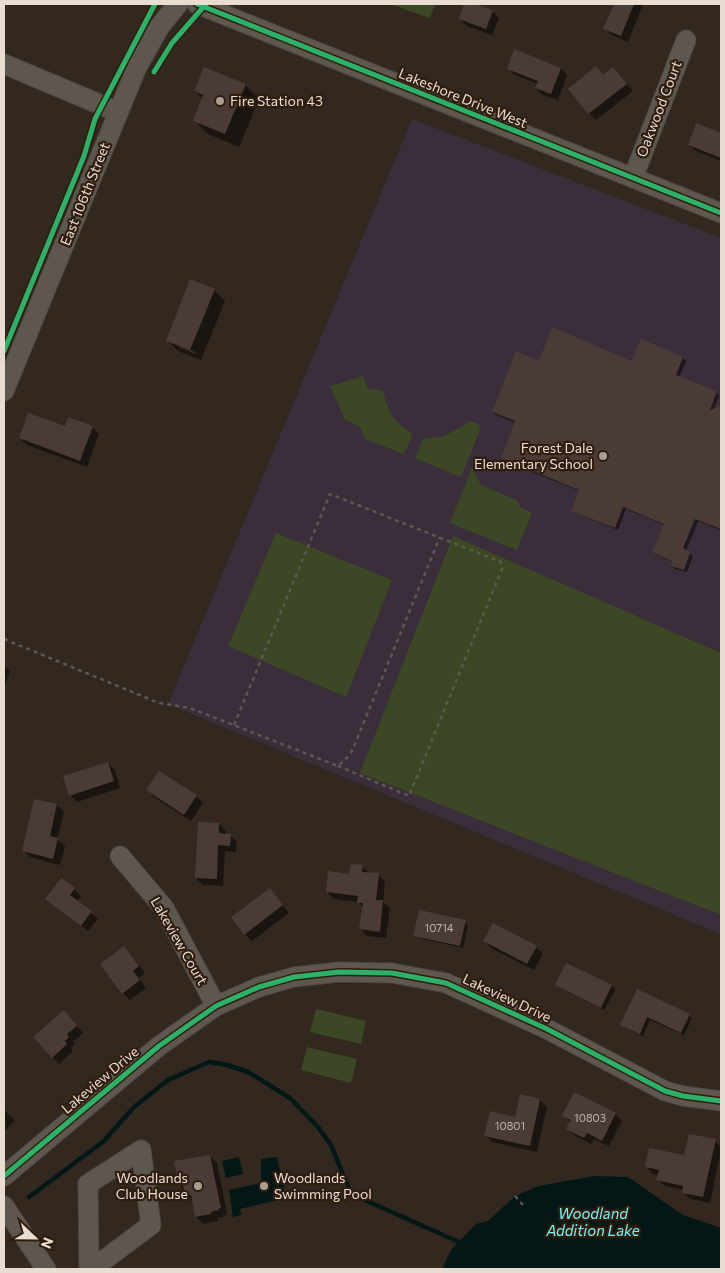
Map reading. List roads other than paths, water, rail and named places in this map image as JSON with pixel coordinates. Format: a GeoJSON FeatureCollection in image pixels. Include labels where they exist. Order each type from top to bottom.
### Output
{"type":"FeatureCollection","features":[{"type":"Feature","properties":{"kind":"street","name":"East 106th Street"},"geometry":{"type":"LineString","coordinates":[[4,391],[137,67],[160,26],[178,4]]}},
{"type":"Feature","properties":{"kind":"street","name":"Lakeshore Drive West"},"geometry":{"type":"LineString","coordinates":[[197,4],[721,213]]}},
{"type":"Feature","properties":{"kind":"street","name":"Oakwood Court"},"geometry":{"type":"LineString","coordinates":[[633,178],[686,40]]}},
{"type":"Feature","properties":{"kind":"street"},"geometry":{"type":"LineString","coordinates":[[4,64],[118,112]]}},
{"type":"Feature","properties":{"kind":"street","name":"Lakeview Court"},"geometry":{"type":"LineString","coordinates":[[120,856],[164,908],[216,1006]]}},
{"type":"Feature","properties":{"kind":"street","name":"Lakeview Drive"},"geometry":{"type":"LineString","coordinates":[[4,1176],[159,1046],[216,1006],[259,988],[294,977],[339,972],[392,973],[446,983],[547,1029],[665,1090],[683,1096],[721,1101]]}},
{"type":"Feature","properties":{"kind":"street"},"geometry":{"type":"LineString","coordinates":[[141,1150],[151,1225],[90,1269],[88,1184],[141,1150]]}},
{"type":"Feature","properties":{"kind":"street"},"geometry":{"type":"LineString","coordinates":[[4,1206],[46,1269]]}},
{"type":"Feature","properties":{"kind":"water"},"geometry":{"type":"Polygon","coordinates":[[[239,1157],[243,1174],[226,1178],[222,1161],[239,1157]]]}},
{"type":"Feature","properties":{"kind":"water","name":"Woodlands Swimming Pool"},"geometry":{"type":"Polygon","coordinates":[[[277,1157],[286,1198],[240,1209],[241,1215],[233,1217],[229,1190],[261,1183],[261,1159],[277,1157]]]}},
{"type":"Feature","properties":{"kind":"water","name":"Woodland Addition Lake"},"geometry":{"type":"Polygon","coordinates":[[[594,1176],[628,1177],[683,1215],[721,1228],[721,1269],[442,1269],[451,1250],[476,1224],[488,1221],[515,1196],[539,1186],[594,1176]]]}},
{"type":"Feature","properties":{"kind":"waterway"},"geometry":{"type":"LineString","coordinates":[[29,1197],[104,1141],[134,1107],[168,1080],[209,1062],[227,1065],[248,1072],[290,1098],[318,1127],[331,1145],[349,1189],[358,1197],[459,1242]]}},
{"type":"Feature","properties":{"kind":"place","name":"Fire Station 43"},"geometry":{"type":"Point","coordinates":[220,101]}},
{"type":"Feature","properties":{"kind":"place","name":"Forest Dale Elementary School"},"geometry":{"type":"Point","coordinates":[603,456]}},
{"type":"Feature","properties":{"kind":"place","name":"Woodlands Club House"},"geometry":{"type":"Point","coordinates":[198,1186]}},
{"type":"Feature","properties":{"kind":"place","name":"Woodlands Swimming Pool"},"geometry":{"type":"Point","coordinates":[264,1186]}}]}
